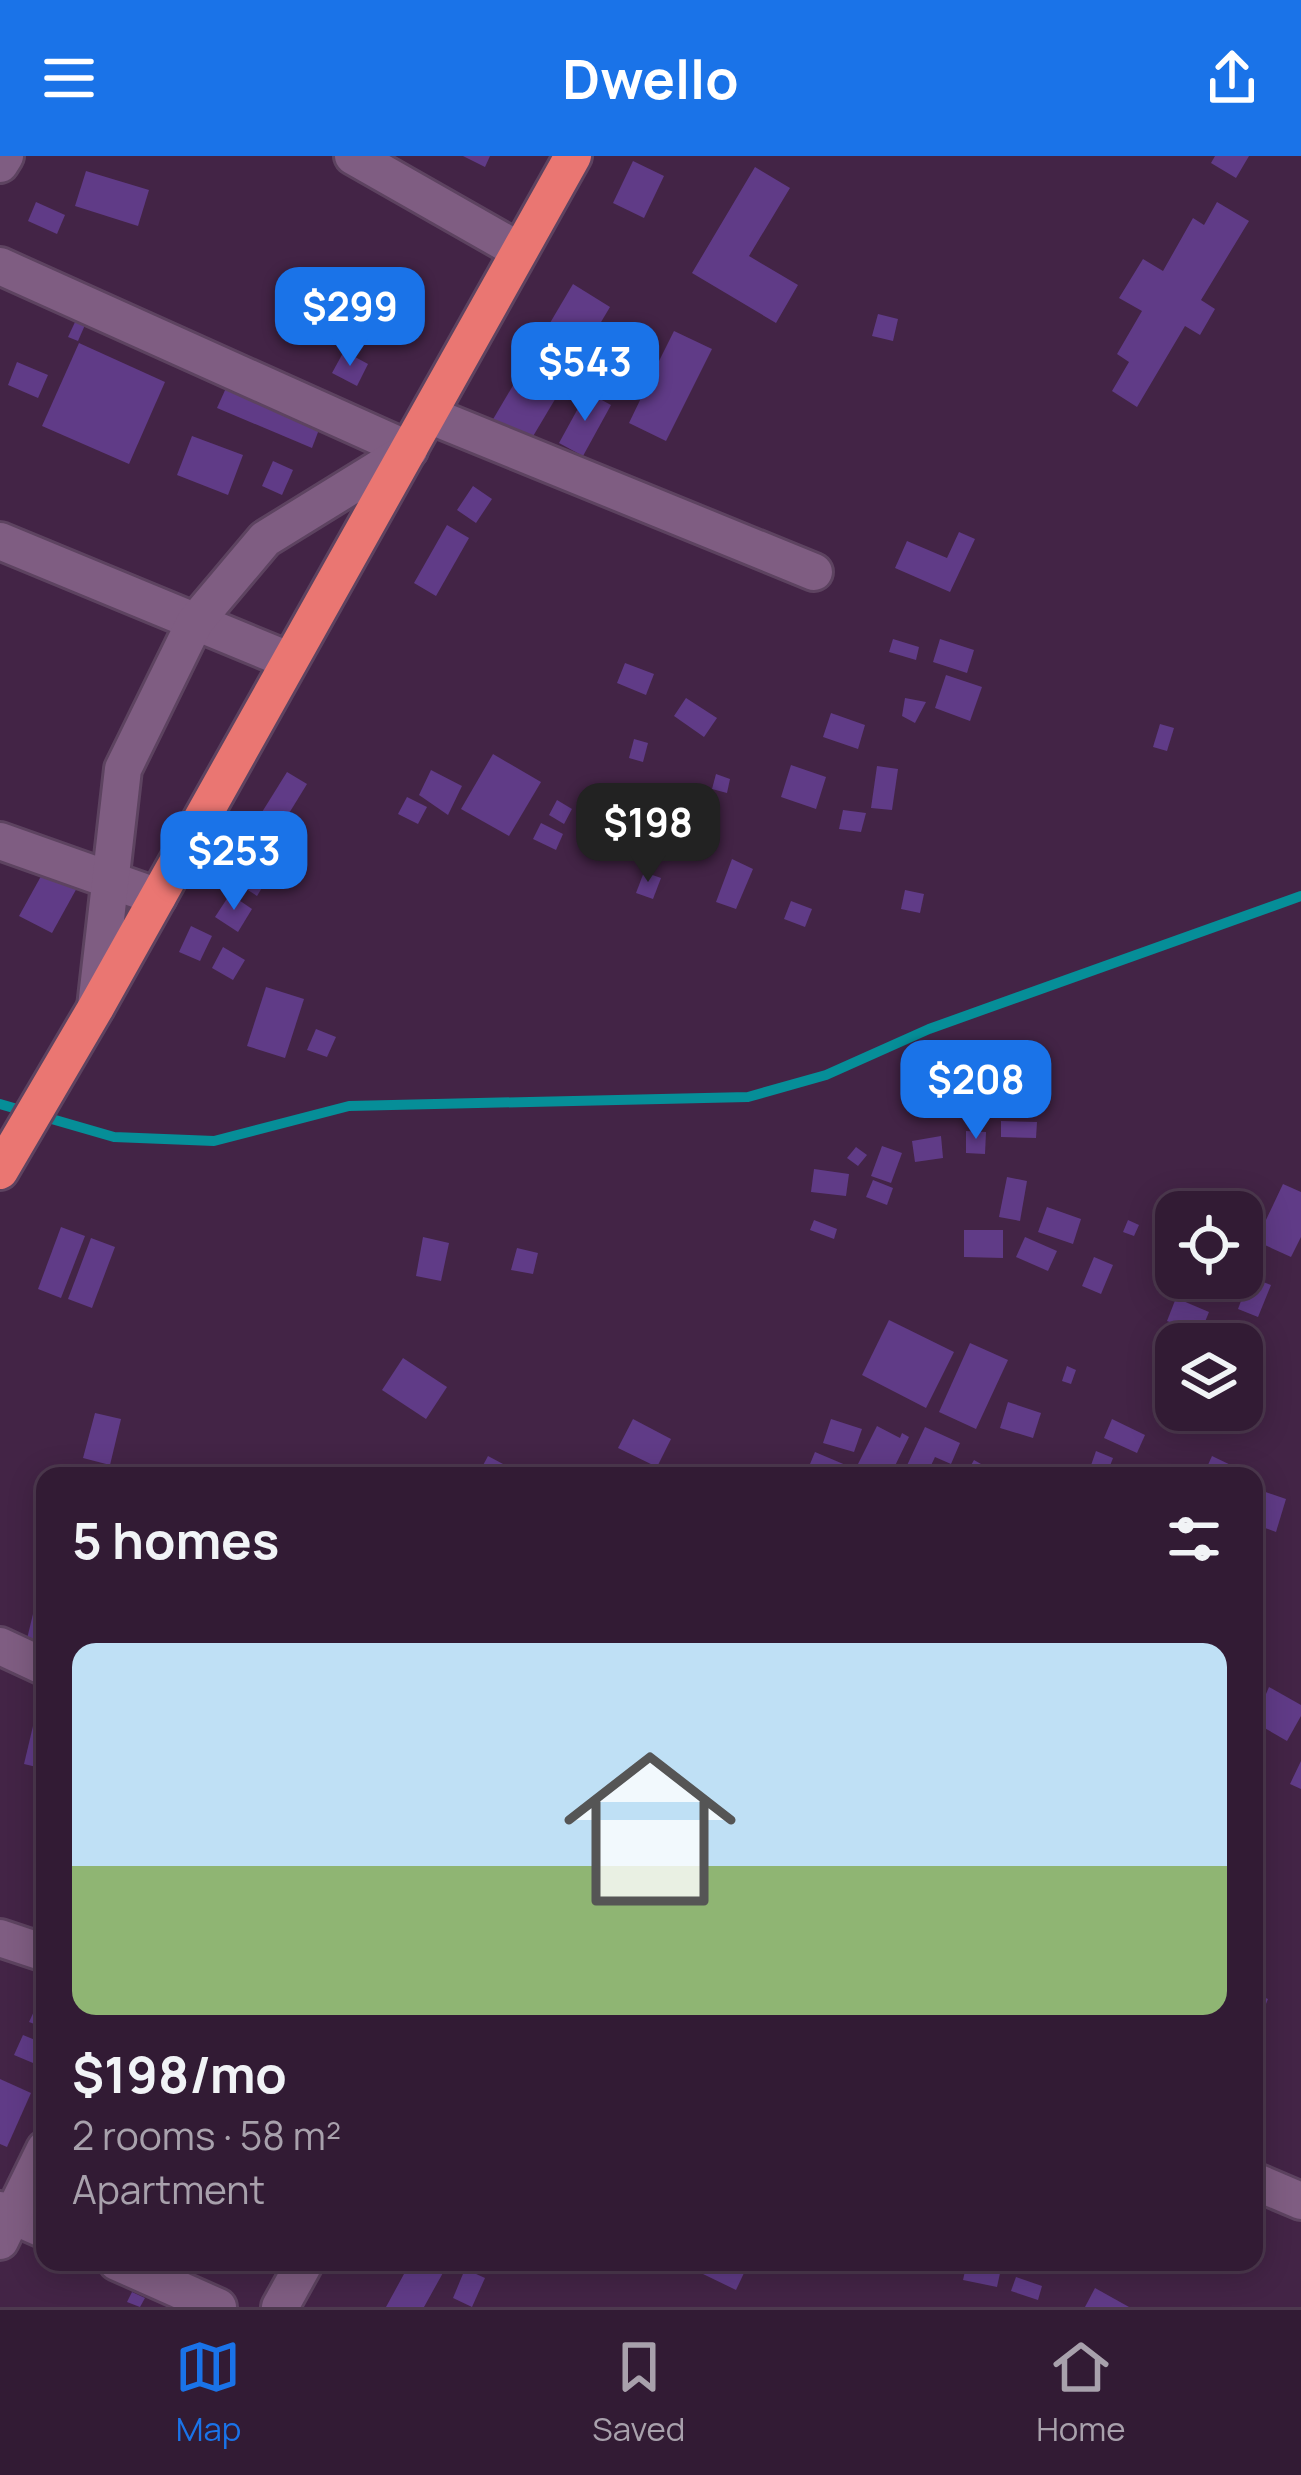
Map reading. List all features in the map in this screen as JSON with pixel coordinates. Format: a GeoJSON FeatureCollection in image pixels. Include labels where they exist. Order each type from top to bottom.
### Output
{"type":"FeatureCollection","features":[{"type":"Feature","properties":{"kind":"highway"},"geometry":{"type":"LineString","coordinates":[[8,1158],[573,156]]}},
{"type":"Feature","properties":{"kind":"street"},"geometry":{"type":"LineString","coordinates":[[0,164],[4,156]]}},
{"type":"Feature","properties":{"kind":"street"},"geometry":{"type":"LineString","coordinates":[[353,156],[518,250]]}},
{"type":"Feature","properties":{"kind":"street"},"geometry":{"type":"LineString","coordinates":[[0,266],[409,450]]}},
{"type":"Feature","properties":{"kind":"street"},"geometry":{"type":"LineString","coordinates":[[429,415],[814,572]]}},
{"type":"Feature","properties":{"kind":"street"},"geometry":{"type":"LineString","coordinates":[[95,1009],[123,769],[195,622],[265,539],[409,450]]}},
{"type":"Feature","properties":{"kind":"street"},"geometry":{"type":"LineString","coordinates":[[0,541],[288,660]]}},
{"type":"Feature","properties":{"kind":"street"},"geometry":{"type":"LineString","coordinates":[[0,841],[158,897]]}},
{"type":"Feature","properties":{"kind":"street"},"geometry":{"type":"LineString","coordinates":[[0,1646],[36,1663]]}},
{"type":"Feature","properties":{"kind":"street"},"geometry":{"type":"LineString","coordinates":[[0,1938],[36,1950]]}},
{"type":"Feature","properties":{"kind":"street"},"geometry":{"type":"LineString","coordinates":[[36,2165],[4,2222],[36,2228]]}},
{"type":"Feature","properties":{"kind":"street"},"geometry":{"type":"LineString","coordinates":[[1263,2184],[1301,2201]]}},
{"type":"Feature","properties":{"kind":"street"},"geometry":{"type":"LineString","coordinates":[[137,2271],[218,2307]]}},
{"type":"Feature","properties":{"kind":"street"},"geometry":{"type":"LineString","coordinates":[[280,2307],[299,2271]]}},
{"type":"Feature","properties":{"kind":"building"},"geometry":{"type":"Polygon","coordinates":[[[463,156],[490,156],[485,167],[463,156]]]}},
{"type":"Feature","properties":{"kind":"building"},"geometry":{"type":"Polygon","coordinates":[[[1215,156],[1249,156],[1236,178],[1211,163],[1215,156]]]}},
{"type":"Feature","properties":{"kind":"building"},"geometry":{"type":"Polygon","coordinates":[[[633,161],[664,176],[644,218],[613,203],[633,161]]]}},
{"type":"Feature","properties":{"kind":"building"},"geometry":{"type":"Polygon","coordinates":[[[755,167],[790,188],[749,256],[798,285],[776,323],[692,273],[755,167]]]}},
{"type":"Feature","properties":{"kind":"building"},"geometry":{"type":"Polygon","coordinates":[[[86,171],[149,190],[138,226],[75,206],[86,171]]]}},
{"type":"Feature","properties":{"kind":"building"},"geometry":{"type":"Polygon","coordinates":[[[36,202],[65,215],[57,234],[28,221],[36,202]]]}},
{"type":"Feature","properties":{"kind":"building"},"geometry":{"type":"Polygon","coordinates":[[[1217,202],[1249,221],[1201,300],[1215,309],[1200,335],[1185,326],[1137,407],[1112,391],[1129,362],[1117,354],[1142,311],[1119,298],[1143,259],[1163,271],[1193,218],[1204,225],[1217,202]]]}},
{"type":"Feature","properties":{"kind":"building"},"geometry":{"type":"Polygon","coordinates":[[[573,284],[610,307],[529,443],[492,421],[573,284]]]}},
{"type":"Feature","properties":{"kind":"building"},"geometry":{"type":"Polygon","coordinates":[[[878,314],[898,319],[893,341],[872,336],[878,314]]]}},
{"type":"Feature","properties":{"kind":"building"},"geometry":{"type":"Polygon","coordinates":[[[76,320],[85,325],[78,341],[68,337],[76,320]]]}},
{"type":"Feature","properties":{"kind":"building"},"geometry":{"type":"Polygon","coordinates":[[[674,331],[712,349],[666,441],[629,423],[643,394],[628,385],[640,363],[654,371],[674,331]]]}},
{"type":"Feature","properties":{"kind":"building"},"geometry":{"type":"Polygon","coordinates":[[[79,343],[165,382],[129,464],[42,426],[79,343]]]}},
{"type":"Feature","properties":{"kind":"building"},"geometry":{"type":"Polygon","coordinates":[[[344,351],[368,364],[357,386],[332,373],[344,351]]]}},
{"type":"Feature","properties":{"kind":"building"},"geometry":{"type":"Polygon","coordinates":[[[17,362],[48,375],[38,398],[8,385],[17,362]]]}},
{"type":"Feature","properties":{"kind":"building"},"geometry":{"type":"Polygon","coordinates":[[[226,388],[320,427],[312,448],[217,408],[226,388]]]}},
{"type":"Feature","properties":{"kind":"building"},"geometry":{"type":"Polygon","coordinates":[[[587,392],[611,405],[583,456],[559,443],[587,392]]]}},
{"type":"Feature","properties":{"kind":"building"},"geometry":{"type":"Polygon","coordinates":[[[192,436],[243,455],[228,495],[177,475],[192,436]]]}},
{"type":"Feature","properties":{"kind":"building"},"geometry":{"type":"Polygon","coordinates":[[[273,461],[293,470],[282,495],[262,486],[273,461]]]}},
{"type":"Feature","properties":{"kind":"building"},"geometry":{"type":"Polygon","coordinates":[[[473,486],[492,499],[476,523],[457,510],[473,486]]]}},
{"type":"Feature","properties":{"kind":"building"},"geometry":{"type":"Polygon","coordinates":[[[447,525],[469,538],[436,596],[414,583],[447,525]]]}},
{"type":"Feature","properties":{"kind":"building"},"geometry":{"type":"Polygon","coordinates":[[[959,532],[975,539],[950,592],[895,568],[907,541],[947,558],[959,532]]]}},
{"type":"Feature","properties":{"kind":"building"},"geometry":{"type":"Polygon","coordinates":[[[893,639],[919,647],[916,660],[889,652],[893,639]]]}},
{"type":"Feature","properties":{"kind":"building"},"geometry":{"type":"Polygon","coordinates":[[[940,639],[974,650],[967,673],[933,662],[940,639]]]}},
{"type":"Feature","properties":{"kind":"building"},"geometry":{"type":"Polygon","coordinates":[[[625,663],[654,674],[646,695],[617,683],[625,663]]]}},
{"type":"Feature","properties":{"kind":"building"},"geometry":{"type":"Polygon","coordinates":[[[946,675],[982,687],[970,721],[935,708],[946,675]]]}},
{"type":"Feature","properties":{"kind":"building"},"geometry":{"type":"Polygon","coordinates":[[[686,698],[717,718],[704,737],[674,716],[686,698]]]}},
{"type":"Feature","properties":{"kind":"building"},"geometry":{"type":"Polygon","coordinates":[[[905,698],[926,702],[915,723],[902,716],[905,698]]]}},
{"type":"Feature","properties":{"kind":"building"},"geometry":{"type":"Polygon","coordinates":[[[831,713],[865,725],[858,749],[823,737],[831,713]]]}},
{"type":"Feature","properties":{"kind":"building"},"geometry":{"type":"Polygon","coordinates":[[[1160,724],[1174,728],[1167,751],[1153,747],[1160,724]]]}},
{"type":"Feature","properties":{"kind":"building"},"geometry":{"type":"Polygon","coordinates":[[[634,739],[648,743],[643,762],[629,758],[634,739]]]}},
{"type":"Feature","properties":{"kind":"building"},"geometry":{"type":"Polygon","coordinates":[[[493,754],[541,782],[509,836],[461,809],[493,754]]]}},
{"type":"Feature","properties":{"kind":"building"},"geometry":{"type":"Polygon","coordinates":[[[791,765],[826,777],[816,809],[781,797],[791,765]]]}},
{"type":"Feature","properties":{"kind":"building"},"geometry":{"type":"Polygon","coordinates":[[[877,766],[898,769],[892,810],[871,808],[877,766]]]}},
{"type":"Feature","properties":{"kind":"building"},"geometry":{"type":"Polygon","coordinates":[[[431,770],[462,786],[448,815],[419,795],[431,770]]]}},
{"type":"Feature","properties":{"kind":"building"},"geometry":{"type":"Polygon","coordinates":[[[287,772],[307,784],[256,867],[236,854],[287,772]]]}},
{"type":"Feature","properties":{"kind":"building"},"geometry":{"type":"Polygon","coordinates":[[[716,774],[730,779],[727,793],[712,789],[716,774]]]}},
{"type":"Feature","properties":{"kind":"building"},"geometry":{"type":"Polygon","coordinates":[[[407,797],[427,807],[418,824],[398,814],[407,797]]]}},
{"type":"Feature","properties":{"kind":"building"},"geometry":{"type":"Polygon","coordinates":[[[557,800],[572,809],[564,824],[549,815],[557,800]]]}},
{"type":"Feature","properties":{"kind":"building"},"geometry":{"type":"Polygon","coordinates":[[[843,810],[866,813],[861,832],[839,829],[843,810]]]}},
{"type":"Feature","properties":{"kind":"building"},"geometry":{"type":"Polygon","coordinates":[[[648,817],[656,818],[652,835],[642,836],[648,817]]]}},
{"type":"Feature","properties":{"kind":"building"},"geometry":{"type":"Polygon","coordinates":[[[677,819],[715,830],[708,856],[670,844],[677,819]]]}},
{"type":"Feature","properties":{"kind":"building"},"geometry":{"type":"Polygon","coordinates":[[[541,823],[563,834],[556,850],[533,839],[541,823]]]}},
{"type":"Feature","properties":{"kind":"building"},"geometry":{"type":"Polygon","coordinates":[[[732,859],[753,869],[736,909],[716,902],[732,859]]]}},
{"type":"Feature","properties":{"kind":"building"},"geometry":{"type":"Polygon","coordinates":[[[247,865],[268,878],[257,896],[237,883],[247,865]]]}},
{"type":"Feature","properties":{"kind":"building"},"geometry":{"type":"Polygon","coordinates":[[[45,869],[78,886],[52,933],[19,916],[45,869]]]}},
{"type":"Feature","properties":{"kind":"building"},"geometry":{"type":"Polygon","coordinates":[[[644,872],[661,878],[653,899],[636,893],[644,872]]]}},
{"type":"Feature","properties":{"kind":"building"},"geometry":{"type":"Polygon","coordinates":[[[905,890],[924,894],[920,913],[901,909],[905,890]]]}},
{"type":"Feature","properties":{"kind":"building"},"geometry":{"type":"Polygon","coordinates":[[[230,894],[252,909],[238,932],[215,917],[230,894]]]}},
{"type":"Feature","properties":{"kind":"building"},"geometry":{"type":"Polygon","coordinates":[[[791,901],[812,909],[805,927],[784,919],[791,901]]]}},
{"type":"Feature","properties":{"kind":"building"},"geometry":{"type":"Polygon","coordinates":[[[191,926],[212,936],[200,961],[179,952],[191,926]]]}},
{"type":"Feature","properties":{"kind":"building"},"geometry":{"type":"Polygon","coordinates":[[[223,947],[245,960],[233,980],[212,968],[223,947]]]}},
{"type":"Feature","properties":{"kind":"building"},"geometry":{"type":"Polygon","coordinates":[[[266,987],[304,999],[285,1058],[247,1046],[266,987]]]}},
{"type":"Feature","properties":{"kind":"building"},"geometry":{"type":"Polygon","coordinates":[[[316,1029],[336,1037],[327,1057],[307,1050],[316,1029]]]}},
{"type":"Feature","properties":{"kind":"building"},"geometry":{"type":"Polygon","coordinates":[[[1001,1121],[1037,1122],[1036,1138],[1001,1137],[1001,1121]]]}},
{"type":"Feature","properties":{"kind":"building"},"geometry":{"type":"Polygon","coordinates":[[[966,1131],[986,1132],[985,1154],[966,1153],[966,1131]]]}},
{"type":"Feature","properties":{"kind":"building"},"geometry":{"type":"Polygon","coordinates":[[[941,1136],[943,1158],[915,1162],[912,1141],[941,1136]]]}},
{"type":"Feature","properties":{"kind":"building"},"geometry":{"type":"Polygon","coordinates":[[[882,1146],[902,1153],[891,1183],[871,1176],[882,1146]]]}},
{"type":"Feature","properties":{"kind":"building"},"geometry":{"type":"Polygon","coordinates":[[[856,1147],[867,1155],[858,1166],[847,1158],[856,1147]]]}},
{"type":"Feature","properties":{"kind":"building"},"geometry":{"type":"Polygon","coordinates":[[[814,1169],[849,1174],[846,1196],[811,1192],[814,1169]]]}},
{"type":"Feature","properties":{"kind":"building"},"geometry":{"type":"Polygon","coordinates":[[[1007,1177],[1027,1181],[1020,1221],[999,1217],[1007,1177]]]}},
{"type":"Feature","properties":{"kind":"building"},"geometry":{"type":"Polygon","coordinates":[[[873,1180],[893,1188],[887,1205],[866,1197],[873,1180]]]}},
{"type":"Feature","properties":{"kind":"building"},"geometry":{"type":"Polygon","coordinates":[[[1283,1184],[1301,1192],[1301,1237],[1291,1257],[1263,1244],[1263,1226],[1283,1184]]]}},
{"type":"Feature","properties":{"kind":"building"},"geometry":{"type":"Polygon","coordinates":[[[1047,1207],[1081,1219],[1073,1244],[1038,1232],[1047,1207]]]}},
{"type":"Feature","properties":{"kind":"building"},"geometry":{"type":"Polygon","coordinates":[[[814,1220],[837,1229],[834,1239],[810,1230],[814,1220]]]}},
{"type":"Feature","properties":{"kind":"building"},"geometry":{"type":"Polygon","coordinates":[[[1128,1220],[1139,1225],[1134,1236],[1123,1232],[1128,1220]]]}},
{"type":"Feature","properties":{"kind":"building"},"geometry":{"type":"Polygon","coordinates":[[[61,1227],[85,1236],[61,1298],[38,1289],[61,1227]]]}},
{"type":"Feature","properties":{"kind":"building"},"geometry":{"type":"Polygon","coordinates":[[[964,1230],[1003,1230],[1003,1258],[964,1257],[964,1230]]]}},
{"type":"Feature","properties":{"kind":"building"},"geometry":{"type":"Polygon","coordinates":[[[423,1237],[449,1243],[441,1281],[416,1276],[423,1237]]]}},
{"type":"Feature","properties":{"kind":"building"},"geometry":{"type":"Polygon","coordinates":[[[1025,1237],[1057,1251],[1048,1271],[1016,1257],[1025,1237]]]}},
{"type":"Feature","properties":{"kind":"building"},"geometry":{"type":"Polygon","coordinates":[[[91,1238],[115,1247],[92,1308],[68,1299],[91,1238]]]}},
{"type":"Feature","properties":{"kind":"building"},"geometry":{"type":"Polygon","coordinates":[[[517,1248],[538,1253],[533,1274],[511,1270],[517,1248]]]}},
{"type":"Feature","properties":{"kind":"building"},"geometry":{"type":"Polygon","coordinates":[[[1094,1257],[1113,1265],[1101,1294],[1082,1286],[1094,1257]]]}},
{"type":"Feature","properties":{"kind":"building"},"geometry":{"type":"Polygon","coordinates":[[[1263,1282],[1271,1285],[1258,1317],[1238,1309],[1242,1299],[1263,1299],[1263,1282]]]}},
{"type":"Feature","properties":{"kind":"building"},"geometry":{"type":"Polygon","coordinates":[[[1176,1299],[1209,1312],[1204,1323],[1167,1321],[1176,1299]]]}},
{"type":"Feature","properties":{"kind":"building"},"geometry":{"type":"Polygon","coordinates":[[[889,1320],[954,1352],[926,1408],[862,1375],[889,1320]]]}},
{"type":"Feature","properties":{"kind":"building"},"geometry":{"type":"Polygon","coordinates":[[[970,1343],[1008,1360],[976,1429],[939,1412],[970,1343]]]}},
{"type":"Feature","properties":{"kind":"building"},"geometry":{"type":"Polygon","coordinates":[[[403,1358],[447,1387],[426,1419],[382,1390],[403,1358]]]}},
{"type":"Feature","properties":{"kind":"building"},"geometry":{"type":"Polygon","coordinates":[[[1067,1366],[1076,1370],[1071,1384],[1062,1381],[1067,1366]]]}},
{"type":"Feature","properties":{"kind":"building"},"geometry":{"type":"Polygon","coordinates":[[[1008,1402],[1041,1413],[1033,1438],[1000,1428],[1008,1402]]]}},
{"type":"Feature","properties":{"kind":"building"},"geometry":{"type":"Polygon","coordinates":[[[95,1413],[121,1419],[110,1465],[83,1458],[95,1413]]]}},
{"type":"Feature","properties":{"kind":"building"},"geometry":{"type":"Polygon","coordinates":[[[633,1419],[671,1439],[657,1467],[618,1448],[633,1419]]]}},
{"type":"Feature","properties":{"kind":"building"},"geometry":{"type":"Polygon","coordinates":[[[831,1419],[862,1429],[854,1452],[823,1443],[831,1419]]]}},
{"type":"Feature","properties":{"kind":"building"},"geometry":{"type":"Polygon","coordinates":[[[1112,1419],[1145,1435],[1137,1453],[1104,1438],[1112,1419]]]}},
{"type":"Feature","properties":{"kind":"building"},"geometry":{"type":"Polygon","coordinates":[[[877,1426],[900,1438],[902,1433],[909,1437],[894,1467],[856,1467],[877,1426]]]}},
{"type":"Feature","properties":{"kind":"building"},"geometry":{"type":"Polygon","coordinates":[[[925,1427],[960,1443],[951,1464],[935,1457],[930,1467],[906,1467],[925,1427]]]}},
{"type":"Feature","properties":{"kind":"building"},"geometry":{"type":"Polygon","coordinates":[[[1096,1451],[1113,1458],[1110,1467],[1090,1467],[1096,1451]]]}},
{"type":"Feature","properties":{"kind":"building"},"geometry":{"type":"Polygon","coordinates":[[[815,1452],[848,1466],[848,1467],[809,1467],[815,1452]]]}},
{"type":"Feature","properties":{"kind":"building"},"geometry":{"type":"Polygon","coordinates":[[[488,1456],[503,1464],[502,1467],[482,1467],[488,1456]]]}},
{"type":"Feature","properties":{"kind":"building"},"geometry":{"type":"Polygon","coordinates":[[[1212,1456],[1235,1467],[1207,1467],[1212,1456]]]}},
{"type":"Feature","properties":{"kind":"building"},"geometry":{"type":"Polygon","coordinates":[[[1263,1491],[1286,1499],[1276,1532],[1263,1527],[1263,1491]]]}},
{"type":"Feature","properties":{"kind":"building"},"geometry":{"type":"Polygon","coordinates":[[[33,1614],[36,1615],[36,1645],[26,1643],[33,1614]]]}},
{"type":"Feature","properties":{"kind":"building"},"geometry":{"type":"Polygon","coordinates":[[[1269,1687],[1301,1705],[1301,1716],[1287,1741],[1263,1727],[1263,1701],[1269,1687]]]}},
{"type":"Feature","properties":{"kind":"building"},"geometry":{"type":"Polygon","coordinates":[[[36,1713],[36,1767],[24,1764],[36,1713]]]}},
{"type":"Feature","properties":{"kind":"building"},"geometry":{"type":"Polygon","coordinates":[[[1301,1761],[1301,1789],[1290,1784],[1301,1761]]]}},
{"type":"Feature","properties":{"kind":"building"},"geometry":{"type":"Polygon","coordinates":[[[23,2035],[36,2040],[36,2064],[14,2055],[23,2035]]]}},
{"type":"Feature","properties":{"kind":"building"},"geometry":{"type":"Polygon","coordinates":[[[0,2079],[31,2093],[7,2147],[0,2144],[0,2079]]]}},
{"type":"Feature","properties":{"kind":"building"},"geometry":{"type":"Polygon","coordinates":[[[398,2271],[444,2271],[424,2307],[386,2307],[404,2274],[398,2271]]]}},
{"type":"Feature","properties":{"kind":"building"},"geometry":{"type":"Polygon","coordinates":[[[464,2271],[485,2278],[472,2307],[453,2298],[464,2271]]]}},
{"type":"Feature","properties":{"kind":"building"},"geometry":{"type":"Polygon","coordinates":[[[704,2271],[744,2273],[736,2290],[704,2271]]]}},
{"type":"Feature","properties":{"kind":"building"},"geometry":{"type":"Polygon","coordinates":[[[965,2271],[1000,2271],[997,2287],[963,2280],[965,2271]]]}},
{"type":"Feature","properties":{"kind":"building"},"geometry":{"type":"Polygon","coordinates":[[[1016,2277],[1042,2286],[1038,2300],[1011,2291],[1016,2277]]]}},
{"type":"Feature","properties":{"kind":"building"},"geometry":{"type":"Polygon","coordinates":[[[1095,2288],[1129,2307],[1085,2307],[1095,2288]]]}},
{"type":"Feature","properties":{"kind":"building"},"geometry":{"type":"Polygon","coordinates":[[[132,2292],[145,2298],[140,2307],[127,2302],[132,2292]]]}},
{"type":"Feature","properties":{"kind":"waterway"},"geometry":{"type":"LineString","coordinates":[[0,1104],[114,1137],[214,1141],[349,1106],[748,1097],[826,1075],[929,1029],[1301,896]]}}]}
